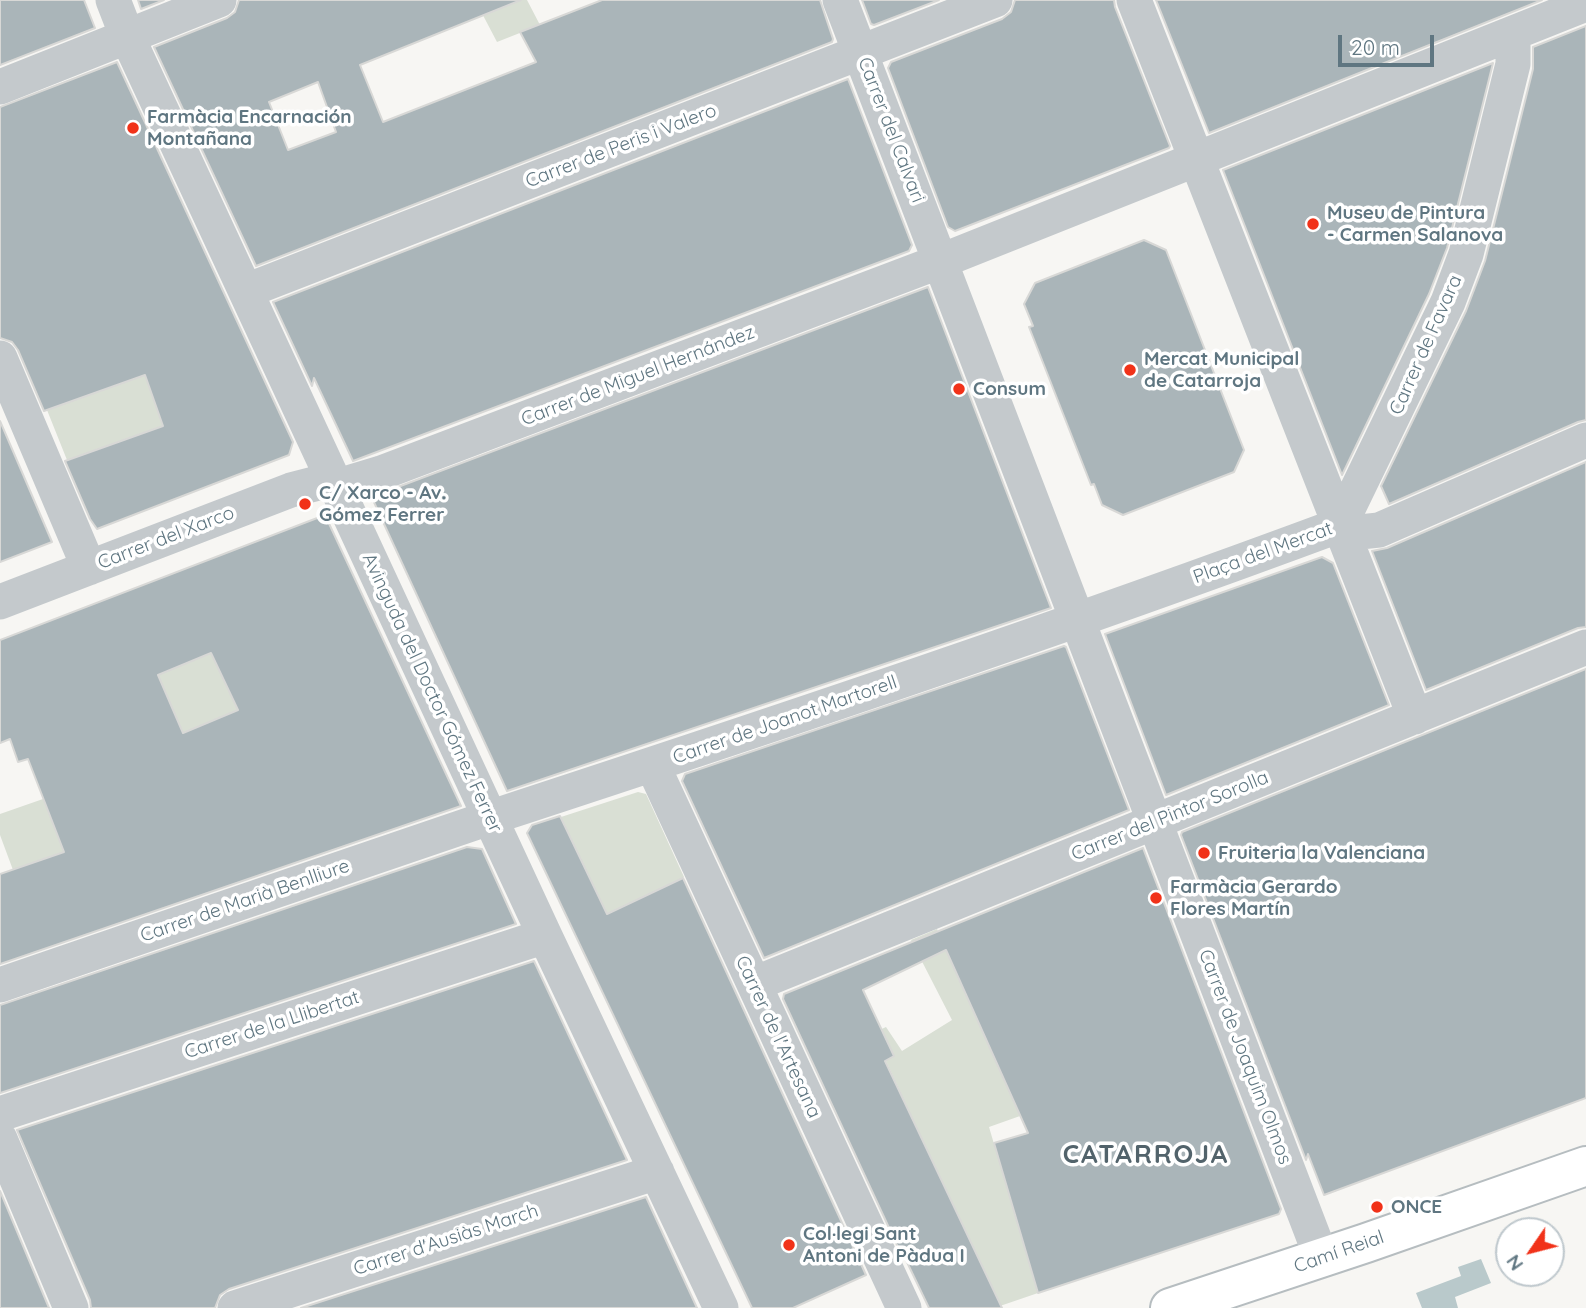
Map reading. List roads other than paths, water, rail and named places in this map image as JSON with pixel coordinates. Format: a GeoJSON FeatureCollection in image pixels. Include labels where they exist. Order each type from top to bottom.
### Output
{"type":"FeatureCollection","features":[{"type":"Feature","properties":{"kind":"street","name":"Avinguda del Doctor Gómez Ferrer"},"geometry":{"type":"LineString","coordinates":[[113,0],[127,36],[545,936],[721,1308]]}},
{"type":"Feature","properties":{"kind":"street"},"geometry":{"type":"LineString","coordinates":[[0,86],[219,0]]}},
{"type":"Feature","properties":{"kind":"street","name":"Carrer del Calvari"},"geometry":{"type":"LineString","coordinates":[[840,0],[941,261]]}},
{"type":"Feature","properties":{"kind":"street","name":"Carrer de Peris i Valero"},"geometry":{"type":"LineString","coordinates":[[246,292],[995,0]]}},
{"type":"Feature","properties":{"kind":"street","name":"Plaça del Mercat"},"geometry":{"type":"LineString","coordinates":[[1079,620],[1340,525],[1134,0]]}},
{"type":"Feature","properties":{"kind":"street"},"geometry":{"type":"LineString","coordinates":[[1079,620],[941,261],[1513,34],[1542,10],[1586,4]]}},
{"type":"Feature","properties":{"kind":"street","name":"Carrer de Favara"},"geometry":{"type":"LineString","coordinates":[[1340,525],[1443,313],[1466,254],[1513,64],[1513,34]]}},
{"type":"Feature","properties":{"kind":"street","name":"Carrer de Miguel Hernández"},"geometry":{"type":"LineString","coordinates":[[334,482],[361,481],[941,261]]}},
{"type":"Feature","properties":{"kind":"street"},"geometry":{"type":"LineString","coordinates":[[0,358],[89,568]]}},
{"type":"Feature","properties":{"kind":"street"},"geometry":{"type":"LineString","coordinates":[[1340,525],[1360,532],[1379,530],[1586,440]]}},
{"type":"Feature","properties":{"kind":"street","name":"Carrer del Xarco"},"geometry":{"type":"LineString","coordinates":[[0,602],[292,490],[312,484],[334,482]]}},
{"type":"Feature","properties":{"kind":"street"},"geometry":{"type":"LineString","coordinates":[[1340,525],[1415,717]]}},
{"type":"Feature","properties":{"kind":"street","name":"Carrer de Joanot Martorell"},"geometry":{"type":"LineString","coordinates":[[491,818],[653,766],[1079,620]]}},
{"type":"Feature","properties":{"kind":"street","name":"Carrer de Joaquim Olmos"},"geometry":{"type":"LineString","coordinates":[[1079,620],[1322,1259]]}},
{"type":"Feature","properties":{"kind":"street","name":"Carrer del Pintor Sorolla"},"geometry":{"type":"LineString","coordinates":[[754,984],[1586,648]]}},
{"type":"Feature","properties":{"kind":"street","name":"Carrer de l'Artesana"},"geometry":{"type":"LineString","coordinates":[[653,766],[904,1308]]}},
{"type":"Feature","properties":{"kind":"street","name":"Carrer de Marià Benlliure"},"geometry":{"type":"LineString","coordinates":[[0,985],[491,818]]}},
{"type":"Feature","properties":{"kind":"street","name":"Carrer de la Llibertat"},"geometry":{"type":"LineString","coordinates":[[0,1114],[545,936]]}},
{"type":"Feature","properties":{"kind":"street"},"geometry":{"type":"LineString","coordinates":[[0,1139],[71,1308]]}},
{"type":"Feature","properties":{"kind":"street","name":"Camí Reial"},"geometry":{"type":"LineString","coordinates":[[1170,1308],[1322,1259],[1586,1166]]}},
{"type":"Feature","properties":{"kind":"street","name":"Carrer d'Ausiàs March"},"geometry":{"type":"LineString","coordinates":[[234,1308],[657,1172]]}},
{"type":"Feature","properties":{"kind":"place","name":"Farmàcia Encarnación Montañana"},"geometry":{"type":"Point","coordinates":[133,128]}},
{"type":"Feature","properties":{"kind":"place","name":"Museu de Pintura - Carmen Salanova"},"geometry":{"type":"Point","coordinates":[1313,224]}},
{"type":"Feature","properties":{"kind":"place","name":"Mercat Municipal de Catarroja"},"geometry":{"type":"Point","coordinates":[1130,370]}},
{"type":"Feature","properties":{"kind":"place","name":"Consum"},"geometry":{"type":"Point","coordinates":[959,389]}},
{"type":"Feature","properties":{"kind":"place","name":"C/ Xarco - Av. Gómez Ferrer"},"geometry":{"type":"Point","coordinates":[305,504]}},
{"type":"Feature","properties":{"kind":"place","name":"Fruiteria la Valenciana"},"geometry":{"type":"Point","coordinates":[1204,853]}},
{"type":"Feature","properties":{"kind":"place","name":"Farmàcia Gerardo Flores Martín"},"geometry":{"type":"Point","coordinates":[1156,898]}},
{"type":"Feature","properties":{"kind":"place","name":"ONCE"},"geometry":{"type":"Point","coordinates":[1377,1207]}},
{"type":"Feature","properties":{"kind":"place","name":"Col·legi Sant Antoni de Pàdua I"},"geometry":{"type":"Point","coordinates":[789,1245]}},
{"type":"Feature","properties":{"kind":"district","name":"CATARROJA"},"geometry":{"type":"Point","coordinates":[1146,1155]}}]}
